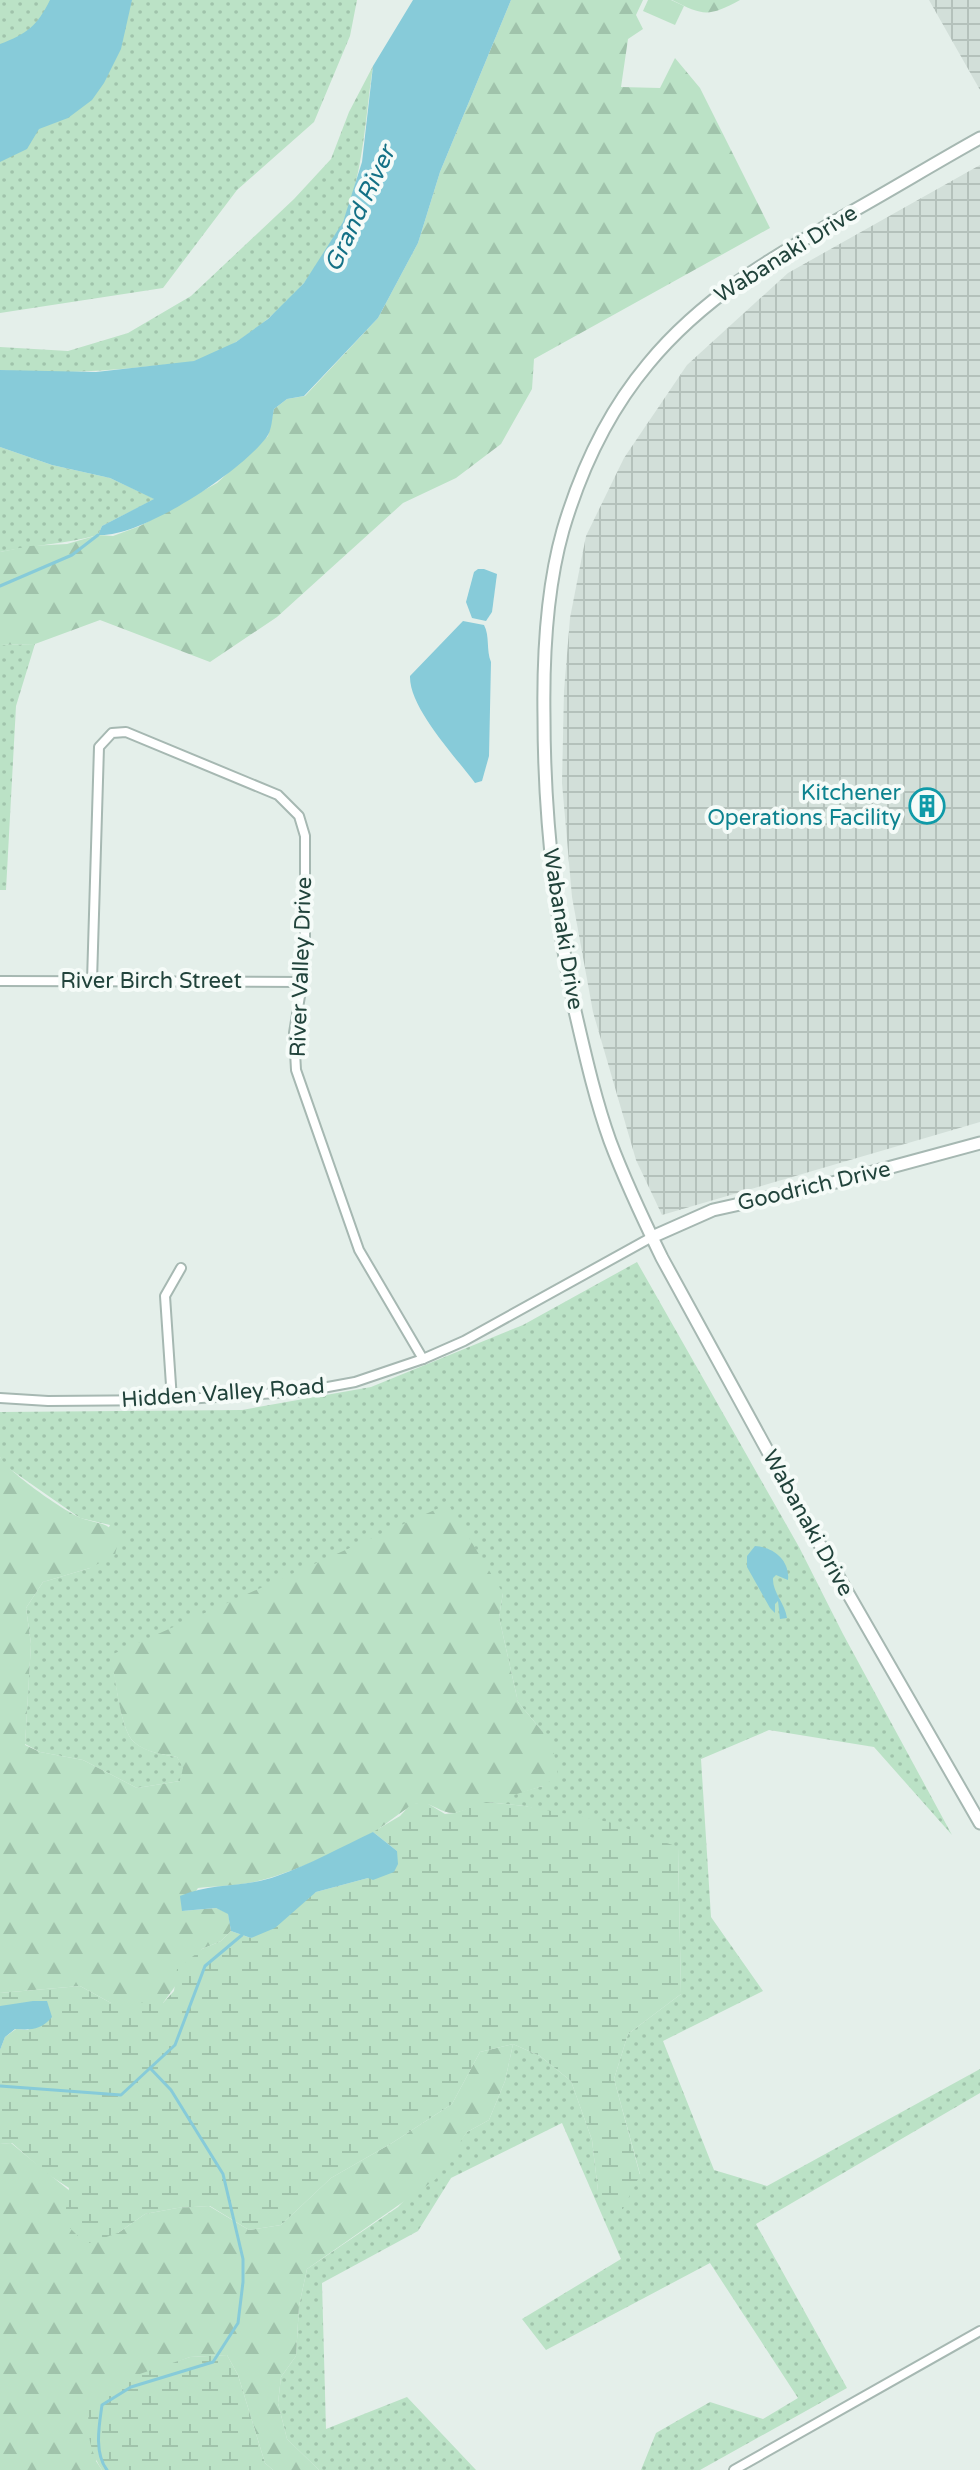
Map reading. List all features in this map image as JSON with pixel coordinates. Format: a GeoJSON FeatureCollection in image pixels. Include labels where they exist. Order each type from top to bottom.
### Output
{"type":"FeatureCollection","features":[{"type":"Feature","properties":{"kind":"street","name":"Wabanaki Drive"},"geometry":{"type":"LineString","coordinates":[[980,138],[754,269],[705,305],[649,363],[613,412],[593,448],[562,533],[551,590],[543,690],[544,785],[556,911],[584,1052],[609,1138],[652,1237],[796,1503],[980,1823]]}},
{"type":"Feature","properties":{"kind":"street","name":"River Valley Drive"},"geometry":{"type":"LineString","coordinates":[[92,981],[99,747],[112,733],[126,732],[278,795],[299,816],[305,836],[305,965],[294,1033],[296,1070],[359,1250],[423,1359]]}},
{"type":"Feature","properties":{"kind":"street","name":"River Birch Street"},"geometry":{"type":"LineString","coordinates":[[0,981],[301,982]]}},
{"type":"Feature","properties":{"kind":"street","name":"Goodrich Drive"},"geometry":{"type":"LineString","coordinates":[[652,1237],[713,1210],[821,1186],[980,1143]]}},
{"type":"Feature","properties":{"kind":"street","name":"Hidden Valley Road"},"geometry":{"type":"LineString","coordinates":[[0,1398],[48,1401],[172,1400],[306,1391],[355,1382],[423,1359],[498,1323],[652,1237]]}},
{"type":"Feature","properties":{"kind":"street"},"geometry":{"type":"LineString","coordinates":[[172,1400],[165,1296],[181,1268]]}},
{"type":"Feature","properties":{"kind":"street"},"geometry":{"type":"LineString","coordinates":[[734,2470],[980,2331]]}},
{"type":"Feature","properties":{"kind":"shaded area"},"geometry":{"type":"Polygon","coordinates":[[[929,0],[980,0],[980,90],[929,0]]]}},
{"type":"Feature","properties":{"kind":"shaded area"},"geometry":{"type":"Polygon","coordinates":[[[980,165],[980,1122],[662,1215],[636,1160],[593,1012],[572,897],[562,783],[564,691],[570,618],[586,536],[624,458],[687,365],[788,273],[980,165]]]}},
{"type":"Feature","properties":{"kind":"green space"},"geometry":{"type":"Polygon","coordinates":[[[0,0],[357,0],[350,36],[314,122],[237,190],[163,288],[0,313],[0,0]]]}},
{"type":"Feature","properties":{"kind":"green space"},"geometry":{"type":"Polygon","coordinates":[[[511,0],[643,0],[636,15],[643,29],[628,39],[621,87],[660,88],[675,58],[700,88],[770,228],[534,359],[532,389],[501,444],[456,478],[403,503],[277,617],[210,662],[100,620],[35,644],[0,645],[0,552],[30,546],[67,544],[98,535],[113,536],[140,526],[217,483],[268,436],[274,409],[287,399],[305,396],[378,318],[418,243],[440,172],[511,0]]]}},
{"type":"Feature","properties":{"kind":"green space"},"geometry":{"type":"Polygon","coordinates":[[[648,0],[671,0],[684,6],[675,25],[643,11],[648,0]]]}},
{"type":"Feature","properties":{"kind":"green space"},"geometry":{"type":"Polygon","coordinates":[[[672,0],[740,0],[713,12],[699,12],[672,0]]]}},
{"type":"Feature","properties":{"kind":"green space"},"geometry":{"type":"Polygon","coordinates":[[[373,66],[360,164],[343,222],[318,265],[262,324],[218,352],[190,362],[76,372],[0,370],[0,347],[68,351],[128,333],[191,296],[294,199],[331,159],[349,112],[373,66]]]}},
{"type":"Feature","properties":{"kind":"green space"},"geometry":{"type":"Polygon","coordinates":[[[0,447],[52,465],[110,478],[155,499],[102,526],[98,535],[0,552],[0,447]]]}},
{"type":"Feature","properties":{"kind":"green space"},"geometry":{"type":"Polygon","coordinates":[[[35,644],[16,706],[6,890],[0,890],[0,645],[35,644]]]}},
{"type":"Feature","properties":{"kind":"green space"},"geometry":{"type":"Polygon","coordinates":[[[637,1262],[799,1547],[952,1835],[874,1747],[769,1730],[701,1759],[711,1917],[763,1991],[663,2041],[714,2170],[767,2186],[980,2069],[980,2093],[756,2224],[847,2388],[700,2470],[641,2470],[656,2433],[710,2402],[763,2419],[798,2398],[710,2263],[546,2350],[522,2319],[621,2259],[562,2123],[451,2178],[418,2231],[322,2283],[326,2429],[407,2397],[476,2470],[319,2470],[287,2439],[278,2403],[281,2377],[296,2356],[299,2306],[307,2269],[398,2207],[467,2132],[489,2120],[505,2081],[513,2044],[540,2056],[571,2081],[592,2140],[598,2191],[640,2174],[614,2079],[628,2034],[681,1994],[678,1848],[525,1806],[486,1802],[543,1786],[542,1731],[518,1702],[499,1617],[503,1593],[112,1655],[119,1702],[129,1736],[144,1749],[177,1757],[184,1768],[180,1781],[137,1788],[83,1760],[40,1752],[25,1744],[31,1644],[26,1608],[43,1582],[90,1568],[110,1525],[80,1518],[4,1465],[0,1457],[0,1412],[242,1410],[371,1387],[523,1325],[637,1262]]]}},
{"type":"Feature","properties":{"kind":"green space"},"geometry":{"type":"Polygon","coordinates":[[[0,1457],[50,1500],[81,1518],[106,1526],[119,1538],[115,1555],[90,1568],[43,1582],[26,1608],[31,1644],[25,1745],[40,1752],[83,1760],[137,1788],[180,1781],[183,1768],[177,1757],[144,1749],[129,1736],[111,1655],[448,1504],[503,1593],[499,1617],[518,1702],[542,1731],[554,1754],[558,1775],[543,1786],[455,1813],[425,1803],[415,1804],[374,1832],[300,1867],[254,1882],[198,1888],[182,1911],[216,1908],[228,1913],[231,1931],[221,1941],[202,1949],[163,2003],[111,2003],[80,1986],[0,1993],[0,1457]]]}},
{"type":"Feature","properties":{"kind":"green space"},"geometry":{"type":"Polygon","coordinates":[[[425,1802],[445,1814],[486,1802],[525,1806],[609,1822],[678,1847],[681,1994],[628,2034],[614,2079],[640,2175],[623,2209],[612,2209],[598,2191],[592,2140],[571,2081],[540,2056],[513,2044],[480,2052],[452,2104],[331,2178],[281,2225],[249,2230],[210,2206],[177,2208],[145,2214],[118,2233],[86,2244],[64,2222],[69,2188],[46,2173],[12,2143],[0,2144],[0,2050],[5,2037],[16,2029],[29,2030],[8,2006],[0,2006],[0,1993],[80,1986],[111,2003],[163,2003],[174,1991],[177,1969],[202,1949],[221,1941],[231,1931],[251,1938],[316,1892],[368,1878],[397,1851],[373,1832],[400,1816],[411,1804],[425,1802]]]}},
{"type":"Feature","properties":{"kind":"green space"},"geometry":{"type":"Polygon","coordinates":[[[513,2044],[505,2081],[489,2120],[467,2132],[436,2179],[307,2269],[299,2306],[296,2356],[281,2377],[278,2403],[287,2439],[319,2470],[273,2470],[265,2463],[238,2375],[227,2355],[190,2357],[166,2366],[96,2461],[102,2470],[0,2470],[0,2144],[11,2143],[118,2233],[145,2214],[209,2206],[249,2230],[281,2225],[331,2178],[452,2104],[480,2052],[513,2044]]]}},
{"type":"Feature","properties":{"kind":"green space"},"geometry":{"type":"Polygon","coordinates":[[[227,2355],[238,2375],[265,2463],[273,2470],[102,2470],[89,2434],[88,2414],[92,2395],[122,2380],[190,2357],[227,2355]]]}},
{"type":"Feature","properties":{"kind":"water"},"geometry":{"type":"Polygon","coordinates":[[[50,0],[132,0],[121,49],[92,100],[68,118],[39,129],[27,149],[0,162],[0,44],[30,28],[50,0]]]}},
{"type":"Feature","properties":{"kind":"water","name":"Grand River"},"geometry":{"type":"Polygon","coordinates":[[[413,0],[511,0],[440,172],[418,243],[378,318],[304,396],[287,399],[274,409],[268,435],[235,468],[163,515],[139,526],[98,535],[102,526],[154,499],[110,478],[52,465],[0,447],[0,370],[96,372],[194,361],[236,342],[268,319],[304,283],[343,222],[362,162],[373,66],[413,0]]]}},
{"type":"Feature","properties":{"kind":"water"},"geometry":{"type":"Polygon","coordinates":[[[478,569],[497,574],[492,612],[486,621],[472,618],[466,602],[474,572],[478,569]]]}},
{"type":"Feature","properties":{"kind":"water"},"geometry":{"type":"Polygon","coordinates":[[[463,621],[484,625],[491,662],[489,756],[482,781],[475,783],[425,717],[417,703],[410,676],[463,621]]]}},
{"type":"Feature","properties":{"kind":"water"},"geometry":{"type":"Polygon","coordinates":[[[755,1546],[774,1552],[786,1566],[788,1580],[776,1575],[773,1578],[787,1618],[780,1619],[778,1601],[775,1613],[770,1608],[747,1567],[747,1556],[755,1546]]]}},
{"type":"Feature","properties":{"kind":"water"},"geometry":{"type":"Polygon","coordinates":[[[373,1832],[397,1851],[398,1864],[394,1872],[373,1880],[368,1878],[316,1892],[275,1928],[251,1938],[231,1931],[228,1914],[216,1908],[182,1911],[180,1896],[204,1889],[265,1880],[373,1832]]]}},
{"type":"Feature","properties":{"kind":"water"},"geometry":{"type":"Polygon","coordinates":[[[47,2001],[52,2017],[35,2028],[15,2029],[5,2037],[0,2050],[0,2006],[47,2001]]]}},
{"type":"Feature","properties":{"kind":"waterway"},"geometry":{"type":"LineString","coordinates":[[0,586],[72,555],[98,535]]}},
{"type":"Feature","properties":{"kind":"waterway"},"geometry":{"type":"LineString","coordinates":[[0,2086],[121,2095],[175,2045],[205,1966],[242,1935]]}},
{"type":"Feature","properties":{"kind":"waterway"},"geometry":{"type":"LineString","coordinates":[[107,2470],[99,2448],[102,2405],[131,2387],[213,2362],[238,2323],[243,2282],[243,2259],[223,2174],[171,2090],[150,2068]]}},
{"type":"Feature","properties":{"kind":"place","name":"Kitchener Operations Facility"},"geometry":{"type":"Point","coordinates":[927,806]}}]}
